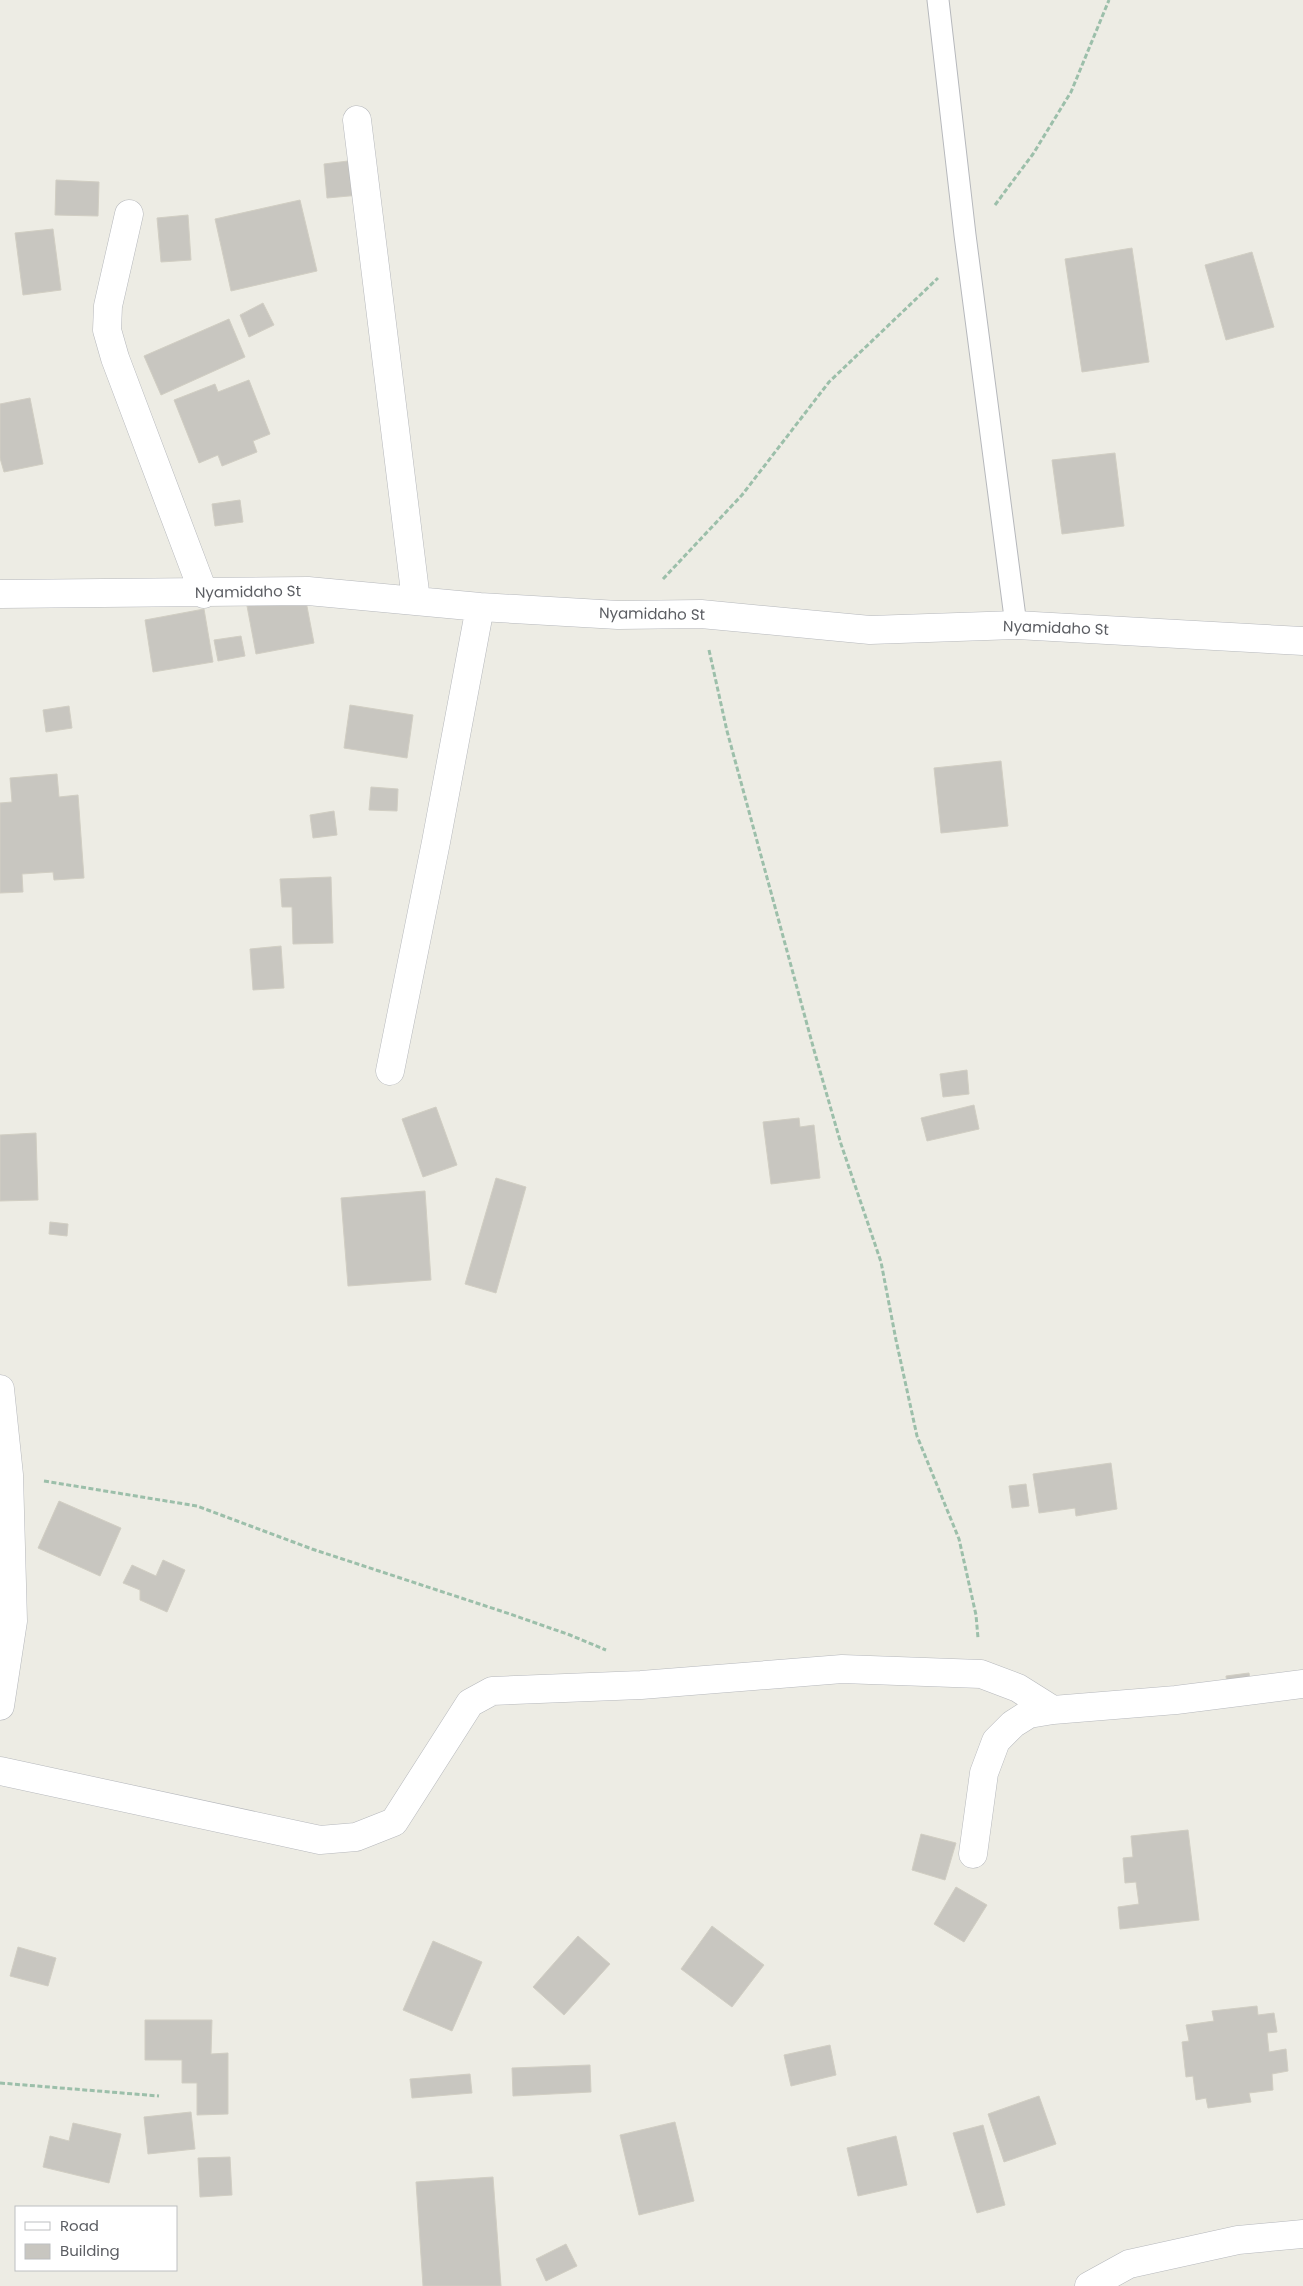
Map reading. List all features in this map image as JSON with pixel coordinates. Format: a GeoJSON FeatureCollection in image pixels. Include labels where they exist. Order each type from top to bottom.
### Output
{"type":"FeatureCollection","features":[{"type":"Feature","properties":{"kind":"street"},"geometry":{"type":"LineString","coordinates":[[357,120],[416,600]]}},
{"type":"Feature","properties":{"kind":"street"},"geometry":{"type":"LineString","coordinates":[[130,214],[108,306],[107,330],[118,367],[204,594]]}},
{"type":"Feature","properties":{"kind":"street","name":"Nyamidaho St"},"geometry":{"type":"LineString","coordinates":[[0,594],[109,592],[204,594],[308,591],[480,607],[618,615],[701,614],[870,630],[1016,625],[1303,640]]}},
{"type":"Feature","properties":{"kind":"street"},"geometry":{"type":"LineString","coordinates":[[390,1072],[480,607]]}},
{"type":"Feature","properties":{"kind":"street"},"geometry":{"type":"LineString","coordinates":[[0,1389],[9,1475],[13,1621],[0,1706]]}},
{"type":"Feature","properties":{"kind":"street"},"geometry":{"type":"LineString","coordinates":[[0,1771],[320,1840],[356,1837],[394,1822],[470,1703],[492,1691],[641,1685],[842,1669],[980,1674],[1018,1688],[1053,1710]]}},
{"type":"Feature","properties":{"kind":"street"},"geometry":{"type":"LineString","coordinates":[[973,1854],[984,1773],[996,1741],[1013,1724],[1030,1714],[1053,1710],[1176,1700],[1303,1684]]}},
{"type":"Feature","properties":{"kind":"street"},"geometry":{"type":"LineString","coordinates":[[1089,2286],[1129,2264],[1238,2240],[1303,2234]]}},
{"type":"Feature","properties":{"kind":"lane"},"geometry":{"type":"LineString","coordinates":[[938,0],[966,242],[1016,625]]}},
{"type":"Feature","properties":{"kind":"path"},"geometry":{"type":"LineString","coordinates":[[618,615],[636,595],[657,585],[742,495],[829,382],[966,242],[1033,154],[1071,92],[1108,0]]}},
{"type":"Feature","properties":{"kind":"path"},"geometry":{"type":"LineString","coordinates":[[701,614],[727,731],[814,1050],[841,1144],[882,1262],[896,1340],[918,1436],[959,1539],[976,1615],[980,1674]]}},
{"type":"Feature","properties":{"kind":"path"},"geometry":{"type":"LineString","coordinates":[[9,1475],[197,1506],[312,1549],[570,1635],[613,1653]]}},
{"type":"Feature","properties":{"kind":"path"},"geometry":{"type":"LineString","coordinates":[[0,2083],[159,2096]]}},
{"type":"Feature","properties":{"kind":"building"},"geometry":{"type":"Polygon","coordinates":[[[356,160],[360,195],[327,198],[324,164],[356,160]]]}},
{"type":"Feature","properties":{"kind":"building"},"geometry":{"type":"Polygon","coordinates":[[[56,180],[99,182],[98,216],[55,215],[56,180]]]}},
{"type":"Feature","properties":{"kind":"building"},"geometry":{"type":"Polygon","coordinates":[[[300,200],[317,271],[231,291],[215,219],[300,200]]]}},
{"type":"Feature","properties":{"kind":"building"},"geometry":{"type":"Polygon","coordinates":[[[188,215],[191,260],[161,262],[157,218],[188,215]]]}},
{"type":"Feature","properties":{"kind":"building"},"geometry":{"type":"Polygon","coordinates":[[[53,229],[61,290],[23,295],[15,233],[53,229]]]}},
{"type":"Feature","properties":{"kind":"building"},"geometry":{"type":"Polygon","coordinates":[[[1132,248],[1149,362],[1082,372],[1065,259],[1132,248]]]}},
{"type":"Feature","properties":{"kind":"building"},"geometry":{"type":"Polygon","coordinates":[[[1252,252],[1274,327],[1226,340],[1205,265],[1252,252]]]}},
{"type":"Feature","properties":{"kind":"building"},"geometry":{"type":"Polygon","coordinates":[[[263,303],[274,325],[249,337],[240,315],[263,303]]]}},
{"type":"Feature","properties":{"kind":"building"},"geometry":{"type":"Polygon","coordinates":[[[229,319],[245,357],[161,395],[144,356],[229,319]]]}},
{"type":"Feature","properties":{"kind":"building"},"geometry":{"type":"Polygon","coordinates":[[[249,380],[270,434],[253,441],[257,452],[222,466],[218,455],[199,463],[174,400],[215,384],[218,392],[249,380]]]}},
{"type":"Feature","properties":{"kind":"building"},"geometry":{"type":"Polygon","coordinates":[[[30,398],[43,464],[4,472],[0,458],[0,404],[30,398]]]}},
{"type":"Feature","properties":{"kind":"building"},"geometry":{"type":"Polygon","coordinates":[[[1115,453],[1124,526],[1062,534],[1052,460],[1115,453]]]}},
{"type":"Feature","properties":{"kind":"building"},"geometry":{"type":"Polygon","coordinates":[[[240,500],[243,522],[215,526],[212,504],[240,500]]]}},
{"type":"Feature","properties":{"kind":"building"},"geometry":{"type":"Polygon","coordinates":[[[305,596],[314,643],[256,654],[247,606],[305,596]]]}},
{"type":"Feature","properties":{"kind":"building"},"geometry":{"type":"Polygon","coordinates":[[[204,609],[213,662],[153,672],[145,620],[204,609]]]}},
{"type":"Feature","properties":{"kind":"building"},"geometry":{"type":"Polygon","coordinates":[[[241,636],[245,656],[218,661],[214,640],[241,636]]]}},
{"type":"Feature","properties":{"kind":"building"},"geometry":{"type":"Polygon","coordinates":[[[350,705],[413,715],[407,758],[344,748],[350,705]]]}},
{"type":"Feature","properties":{"kind":"building"},"geometry":{"type":"Polygon","coordinates":[[[69,706],[72,728],[46,732],[43,710],[69,706]]]}},
{"type":"Feature","properties":{"kind":"building"},"geometry":{"type":"Polygon","coordinates":[[[1001,761],[1008,826],[941,833],[934,768],[1001,761]]]}},
{"type":"Feature","properties":{"kind":"building"},"geometry":{"type":"Polygon","coordinates":[[[57,774],[59,797],[78,795],[84,878],[54,880],[53,872],[22,874],[23,892],[0,893],[0,803],[12,802],[10,778],[57,774]]]}},
{"type":"Feature","properties":{"kind":"building"},"geometry":{"type":"Polygon","coordinates":[[[371,787],[398,789],[397,811],[369,810],[371,787]]]}},
{"type":"Feature","properties":{"kind":"building"},"geometry":{"type":"Polygon","coordinates":[[[334,811],[337,835],[313,838],[310,815],[334,811]]]}},
{"type":"Feature","properties":{"kind":"building"},"geometry":{"type":"Polygon","coordinates":[[[331,877],[333,943],[293,944],[292,907],[282,907],[280,879],[331,877]]]}},
{"type":"Feature","properties":{"kind":"building"},"geometry":{"type":"Polygon","coordinates":[[[281,946],[284,988],[253,990],[250,949],[281,946]]]}},
{"type":"Feature","properties":{"kind":"building"},"geometry":{"type":"Polygon","coordinates":[[[967,1070],[969,1094],[943,1097],[940,1074],[967,1070]]]}},
{"type":"Feature","properties":{"kind":"building"},"geometry":{"type":"Polygon","coordinates":[[[974,1105],[979,1129],[927,1141],[921,1118],[974,1105]]]}},
{"type":"Feature","properties":{"kind":"building"},"geometry":{"type":"Polygon","coordinates":[[[436,1107],[457,1165],[423,1177],[402,1119],[436,1107]]]}},
{"type":"Feature","properties":{"kind":"building"},"geometry":{"type":"Polygon","coordinates":[[[799,1118],[800,1127],[814,1125],[820,1178],[771,1184],[763,1122],[799,1118]]]}},
{"type":"Feature","properties":{"kind":"building"},"geometry":{"type":"Polygon","coordinates":[[[36,1133],[38,1200],[0,1201],[0,1135],[36,1133]]]}},
{"type":"Feature","properties":{"kind":"building"},"geometry":{"type":"Polygon","coordinates":[[[496,1178],[526,1187],[496,1293],[465,1284],[496,1178]]]}},
{"type":"Feature","properties":{"kind":"building"},"geometry":{"type":"Polygon","coordinates":[[[425,1191],[431,1280],[348,1286],[341,1198],[425,1191]]]}},
{"type":"Feature","properties":{"kind":"building"},"geometry":{"type":"Polygon","coordinates":[[[50,1222],[68,1224],[67,1236],[49,1234],[50,1222]]]}},
{"type":"Feature","properties":{"kind":"building"},"geometry":{"type":"Polygon","coordinates":[[[1111,1463],[1117,1509],[1076,1516],[1075,1508],[1039,1513],[1033,1474],[1111,1463]]]}},
{"type":"Feature","properties":{"kind":"building"},"geometry":{"type":"Polygon","coordinates":[[[1026,1484],[1029,1506],[1012,1508],[1009,1486],[1026,1484]]]}},
{"type":"Feature","properties":{"kind":"building"},"geometry":{"type":"Polygon","coordinates":[[[59,1501],[121,1528],[100,1576],[38,1548],[59,1501]]]}},
{"type":"Feature","properties":{"kind":"building"},"geometry":{"type":"Polygon","coordinates":[[[163,1560],[185,1570],[167,1612],[140,1600],[140,1590],[123,1583],[132,1565],[156,1576],[163,1560]]]}},
{"type":"Feature","properties":{"kind":"building"},"geometry":{"type":"Polygon","coordinates":[[[1249,1673],[1252,1691],[1228,1694],[1226,1676],[1249,1673]]]}},
{"type":"Feature","properties":{"kind":"building"},"geometry":{"type":"Polygon","coordinates":[[[1188,1830],[1199,1920],[1120,1929],[1118,1907],[1139,1904],[1136,1882],[1125,1883],[1123,1858],[1133,1857],[1131,1836],[1188,1830]]]}},
{"type":"Feature","properties":{"kind":"building"},"geometry":{"type":"Polygon","coordinates":[[[921,1834],[956,1843],[945,1880],[912,1870],[921,1834]]]}},
{"type":"Feature","properties":{"kind":"building"},"geometry":{"type":"Polygon","coordinates":[[[956,1887],[987,1905],[964,1942],[934,1924],[956,1887]]]}},
{"type":"Feature","properties":{"kind":"building"},"geometry":{"type":"Polygon","coordinates":[[[712,1926],[764,1965],[732,2007],[681,1969],[712,1926]]]}},
{"type":"Feature","properties":{"kind":"building"},"geometry":{"type":"Polygon","coordinates":[[[578,1936],[610,1964],[564,2015],[533,1987],[578,1936]]]}},
{"type":"Feature","properties":{"kind":"building"},"geometry":{"type":"Polygon","coordinates":[[[433,1941],[482,1962],[452,2031],[403,2010],[433,1941]]]}},
{"type":"Feature","properties":{"kind":"building"},"geometry":{"type":"Polygon","coordinates":[[[18,1947],[56,1958],[48,1986],[10,1976],[18,1947]]]}},
{"type":"Feature","properties":{"kind":"building"},"geometry":{"type":"Polygon","coordinates":[[[1257,2006],[1258,2015],[1274,2013],[1277,2032],[1267,2033],[1269,2052],[1286,2049],[1288,2071],[1272,2074],[1273,2090],[1249,2093],[1251,2102],[1208,2108],[1206,2098],[1196,2100],[1193,2076],[1186,2077],[1182,2042],[1189,2041],[1186,2025],[1214,2021],[1212,2011],[1257,2006]]]}},
{"type":"Feature","properties":{"kind":"building"},"geometry":{"type":"Polygon","coordinates":[[[145,2020],[212,2020],[211,2054],[228,2053],[228,2114],[197,2115],[197,2083],[182,2083],[182,2060],[145,2060],[145,2020]]]}},
{"type":"Feature","properties":{"kind":"building"},"geometry":{"type":"Polygon","coordinates":[[[830,2045],[836,2075],[791,2086],[784,2055],[830,2045]]]}},
{"type":"Feature","properties":{"kind":"building"},"geometry":{"type":"Polygon","coordinates":[[[590,2065],[591,2092],[513,2096],[512,2068],[590,2065]]]}},
{"type":"Feature","properties":{"kind":"building"},"geometry":{"type":"Polygon","coordinates":[[[470,2074],[472,2093],[412,2098],[410,2079],[470,2074]]]}},
{"type":"Feature","properties":{"kind":"building"},"geometry":{"type":"Polygon","coordinates":[[[1039,2096],[1056,2144],[1004,2162],[988,2114],[1039,2096]]]}},
{"type":"Feature","properties":{"kind":"building"},"geometry":{"type":"Polygon","coordinates":[[[191,2112],[195,2149],[148,2154],[144,2117],[191,2112]]]}},
{"type":"Feature","properties":{"kind":"building"},"geometry":{"type":"Polygon","coordinates":[[[675,2122],[694,2201],[639,2215],[620,2135],[675,2122]]]}},
{"type":"Feature","properties":{"kind":"building"},"geometry":{"type":"Polygon","coordinates":[[[73,2123],[121,2134],[109,2183],[43,2167],[50,2136],[69,2141],[73,2123]]]}},
{"type":"Feature","properties":{"kind":"building"},"geometry":{"type":"Polygon","coordinates":[[[983,2125],[1005,2205],[977,2213],[953,2133],[983,2125]]]}},
{"type":"Feature","properties":{"kind":"building"},"geometry":{"type":"Polygon","coordinates":[[[896,2136],[907,2185],[858,2196],[847,2148],[896,2136]]]}},
{"type":"Feature","properties":{"kind":"building"},"geometry":{"type":"Polygon","coordinates":[[[230,2157],[232,2195],[200,2197],[198,2158],[230,2157]]]}},
{"type":"Feature","properties":{"kind":"building"},"geometry":{"type":"Polygon","coordinates":[[[493,2177],[501,2286],[423,2286],[416,2182],[493,2177]]]}},
{"type":"Feature","properties":{"kind":"building"},"geometry":{"type":"Polygon","coordinates":[[[566,2244],[577,2266],[546,2281],[536,2259],[566,2244]]]}}]}
